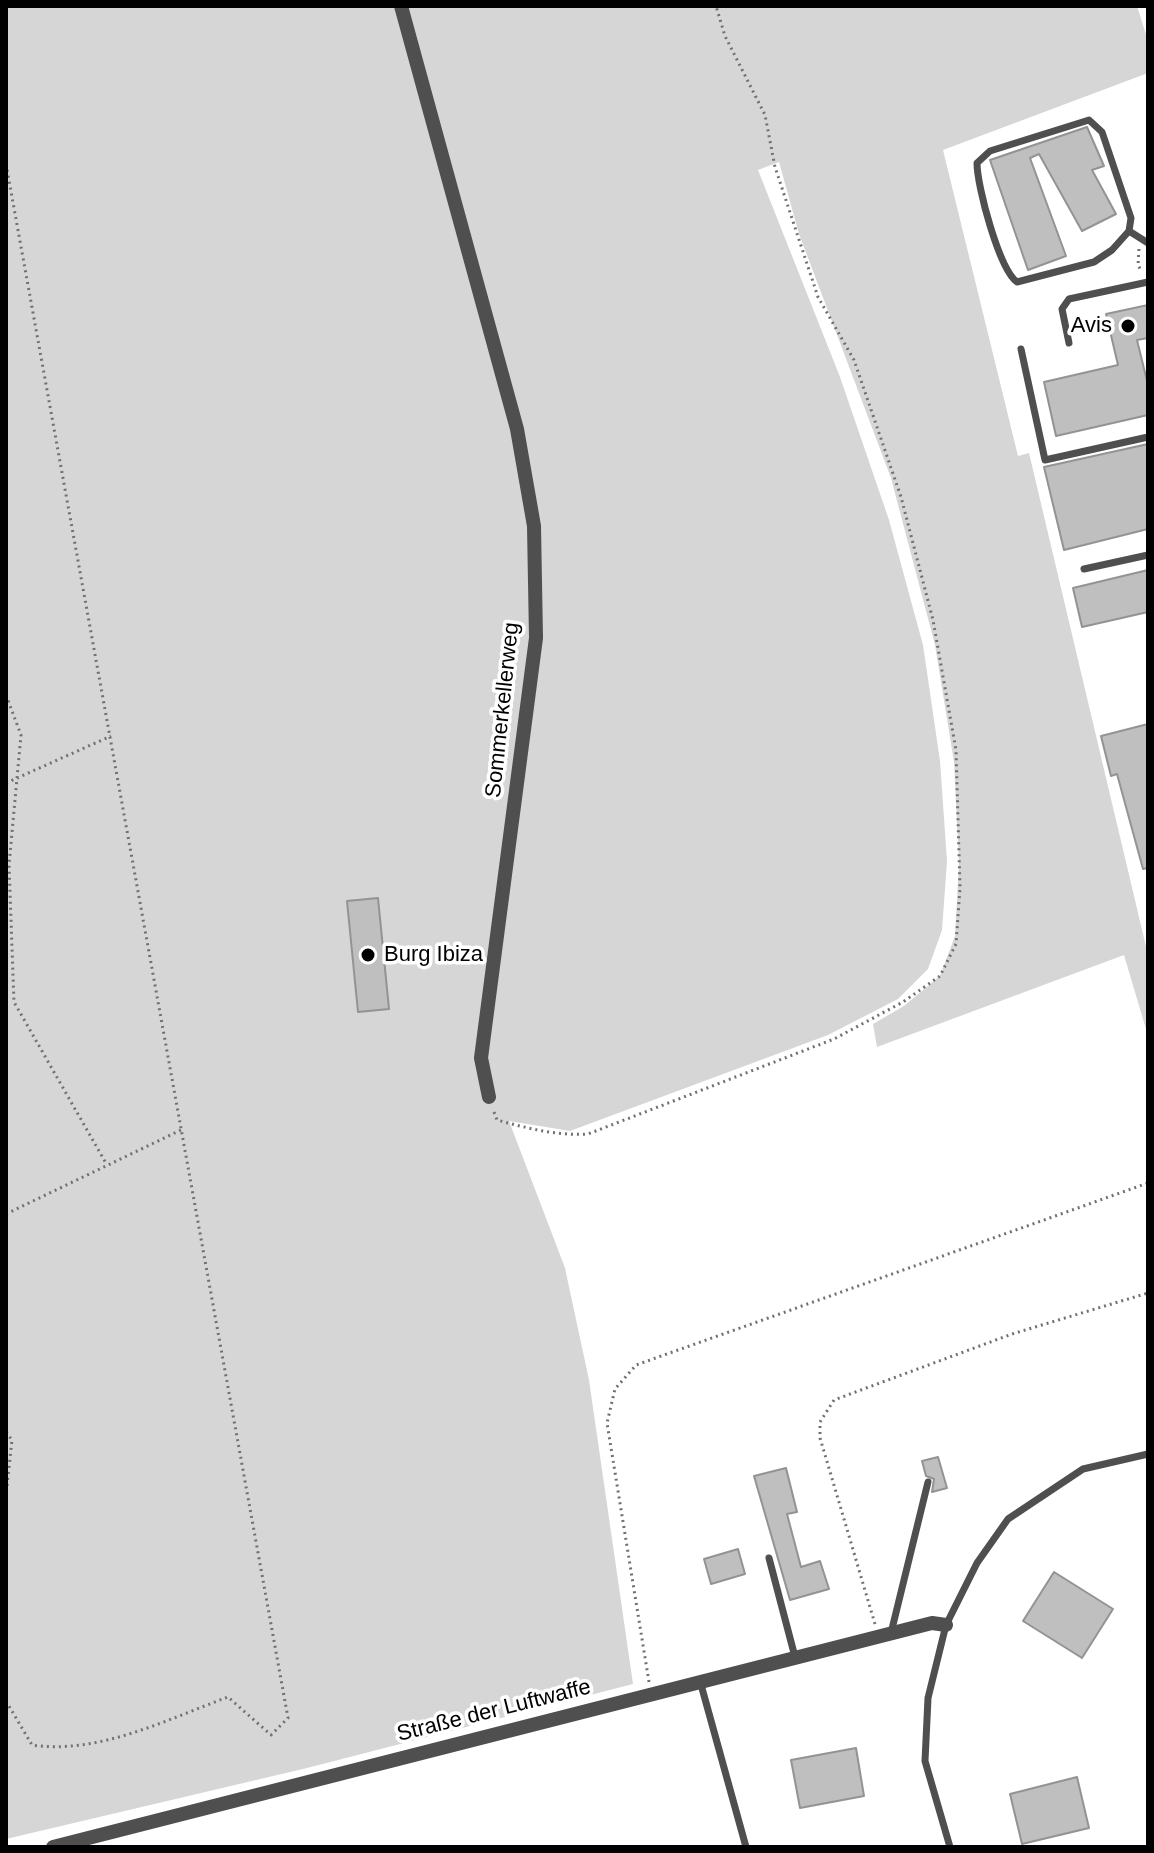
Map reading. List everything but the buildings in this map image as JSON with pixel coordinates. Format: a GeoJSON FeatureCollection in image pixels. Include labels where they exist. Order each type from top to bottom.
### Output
{"type":"FeatureCollection","features":[{"type":"Feature","properties":{"kind":"street","name":"Sommerkellerweg"},"geometry":{"type":"LineString","coordinates":[[401,6],[517,429],[534,526],[536,638],[481,1058],[489,1097]]}},
{"type":"Feature","properties":{"kind":"street","name":"Straße der Luftwaffe"},"geometry":{"type":"LineString","coordinates":[[53,1847],[795,1657],[932,1623],[946,1625]]}},
{"type":"Feature","properties":{"kind":"lane"},"geometry":{"type":"LineString","coordinates":[[1089,120],[1102,132],[1131,218],[1129,231],[1103,258],[1017,282],[1010,275],[995,234],[977,180],[977,163],[990,151],[1089,120]]}},
{"type":"Feature","properties":{"kind":"lane"},"geometry":{"type":"LineString","coordinates":[[1129,231],[1145,241]]}},
{"type":"Feature","properties":{"kind":"lane"},"geometry":{"type":"LineString","coordinates":[[1069,343],[1062,309],[1069,299],[1148,282]]}},
{"type":"Feature","properties":{"kind":"lane"},"geometry":{"type":"LineString","coordinates":[[1021,349],[1045,460],[1148,437]]}},
{"type":"Feature","properties":{"kind":"lane"},"geometry":{"type":"LineString","coordinates":[[1084,569],[1148,555]]}},
{"type":"Feature","properties":{"kind":"lane"},"geometry":{"type":"LineString","coordinates":[[950,1847],[925,1761],[928,1698],[946,1625],[977,1563],[1008,1519],[1083,1469],[1148,1454]]}},
{"type":"Feature","properties":{"kind":"lane"},"geometry":{"type":"LineString","coordinates":[[885,1635],[928,1482]]}},
{"type":"Feature","properties":{"kind":"lane"},"geometry":{"type":"LineString","coordinates":[[769,1558],[795,1657]]}},
{"type":"Feature","properties":{"kind":"lane"},"geometry":{"type":"LineString","coordinates":[[700,1681],[746,1847]]}},
{"type":"Feature","properties":{"kind":"path"},"geometry":{"type":"LineString","coordinates":[[489,1097],[497,1120],[565,1136],[588,1134],[834,1039],[903,1002],[940,976],[956,944],[960,888],[956,750],[933,620],[901,497],[854,360],[818,297],[775,167],[765,115],[725,36],[716,6]]}},
{"type":"Feature","properties":{"kind":"path"},"geometry":{"type":"LineString","coordinates":[[6,164],[184,1129],[288,1718],[271,1735],[228,1697],[129,1734],[57,1749],[32,1745],[6,1701]]}},
{"type":"Feature","properties":{"kind":"path"},"geometry":{"type":"LineString","coordinates":[[1145,241],[1138,265],[1148,282]]}},
{"type":"Feature","properties":{"kind":"path"},"geometry":{"type":"LineString","coordinates":[[6,695],[21,735],[9,865],[14,1002],[107,1165]]}},
{"type":"Feature","properties":{"kind":"path"},"geometry":{"type":"LineString","coordinates":[[6,783],[111,736]]}},
{"type":"Feature","properties":{"kind":"path"},"geometry":{"type":"LineString","coordinates":[[6,1214],[184,1129]]}},
{"type":"Feature","properties":{"kind":"path"},"geometry":{"type":"LineString","coordinates":[[651,1693],[607,1423],[615,1389],[636,1365],[1148,1183]]}},
{"type":"Feature","properties":{"kind":"path"},"geometry":{"type":"LineString","coordinates":[[885,1635],[820,1438],[820,1422],[834,1400],[1012,1334],[1148,1293]]}},
{"type":"Feature","properties":{"kind":"path"},"geometry":{"type":"LineString","coordinates":[[6,1432],[12,1440],[6,1495]]}},
{"type":"Feature","properties":{"kind":"shaded area"},"geometry":{"type":"Polygon","coordinates":[[[6,6],[1137,6],[1148,41],[1148,73],[943,150],[1018,456],[1029,453],[1148,955],[1148,1036],[1124,955],[877,1047],[873,1024],[904,1006],[940,976],[955,936],[959,863],[954,762],[935,645],[891,478],[799,234],[779,162],[758,170],[840,377],[889,520],[923,645],[940,761],[947,861],[942,930],[928,969],[898,999],[828,1035],[570,1131],[509,1121],[565,1268],[589,1380],[633,1684],[307,1768],[6,1839],[6,6]]]}},
{"type":"Feature","properties":{"kind":"place","name":"Avis"},"geometry":{"type":"Point","coordinates":[1128,326]}},
{"type":"Feature","properties":{"kind":"place","name":"Burg Ibiza"},"geometry":{"type":"Point","coordinates":[368,955]}}]}
